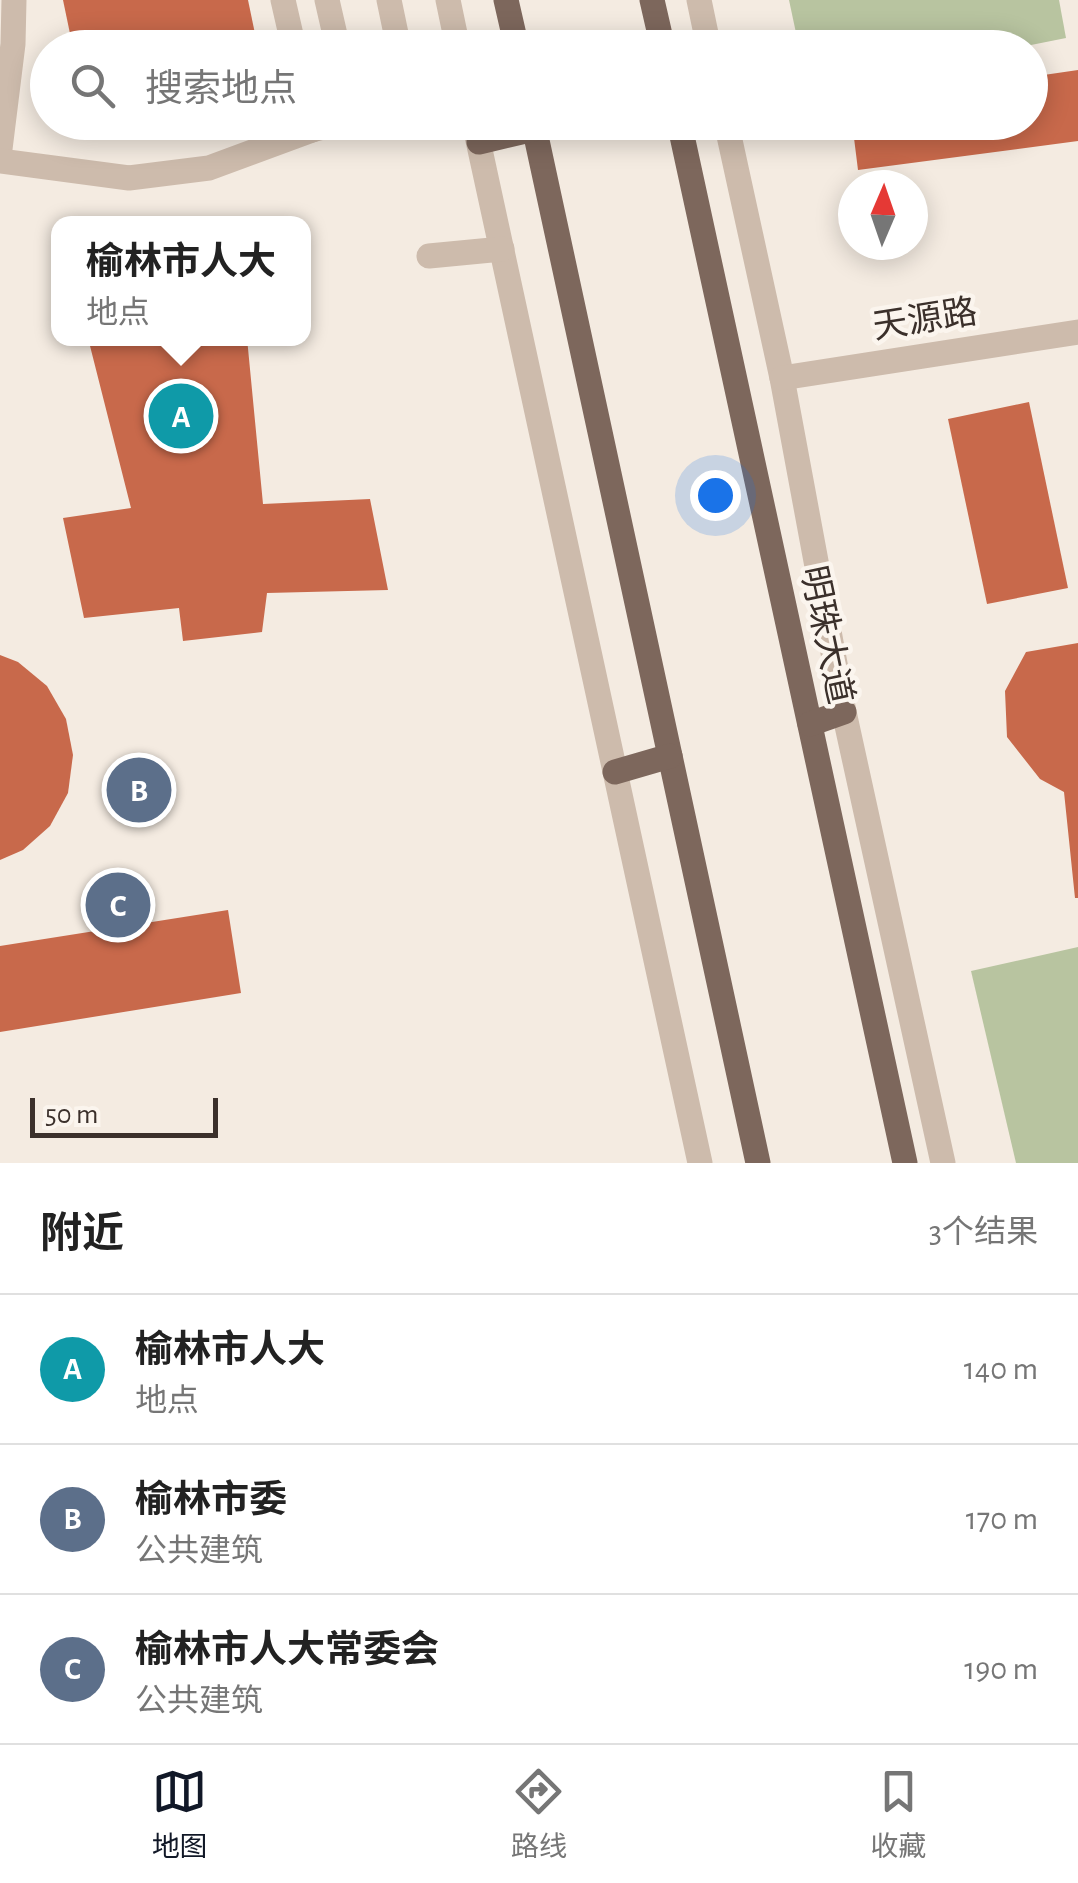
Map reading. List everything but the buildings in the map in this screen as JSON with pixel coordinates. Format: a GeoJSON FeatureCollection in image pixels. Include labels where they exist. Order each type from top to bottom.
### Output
{"type":"FeatureCollection","features":[{"type":"Feature","properties":{"kind":"main road"},"geometry":{"type":"LineString","coordinates":[[506,0],[512,30]]}},
{"type":"Feature","properties":{"kind":"main road"},"geometry":{"type":"LineString","coordinates":[[652,0],[659,30]]}},
{"type":"Feature","properties":{"kind":"main road"},"geometry":{"type":"LineString","coordinates":[[537,140],[758,1163]]}},
{"type":"Feature","properties":{"kind":"main road","name":"明珠大道"},"geometry":{"type":"LineString","coordinates":[[683,140],[905,1163]]}},
{"type":"Feature","properties":{"kind":"main road"},"geometry":{"type":"LineString","coordinates":[[810,724],[844,712]]}},
{"type":"Feature","properties":{"kind":"main road"},"geometry":{"type":"LineString","coordinates":[[615,772],[670,756]]}},
{"type":"Feature","properties":{"kind":"street"},"geometry":{"type":"LineString","coordinates":[[0,149],[13,44],[14,0]]}},
{"type":"Feature","properties":{"kind":"street"},"geometry":{"type":"LineString","coordinates":[[283,0],[290,30]]}},
{"type":"Feature","properties":{"kind":"street"},"geometry":{"type":"LineString","coordinates":[[328,0],[334,30]]}},
{"type":"Feature","properties":{"kind":"street"},"geometry":{"type":"LineString","coordinates":[[389,0],[395,30]]}},
{"type":"Feature","properties":{"kind":"street"},"geometry":{"type":"LineString","coordinates":[[448,0],[454,30]]}},
{"type":"Feature","properties":{"kind":"street"},"geometry":{"type":"LineString","coordinates":[[699,0],[706,30]]}},
{"type":"Feature","properties":{"kind":"street"},"geometry":{"type":"LineString","coordinates":[[0,161],[129,178],[209,168],[278,140]]}},
{"type":"Feature","properties":{"kind":"street"},"geometry":{"type":"LineString","coordinates":[[479,140],[700,1163]]}},
{"type":"Feature","properties":{"kind":"street"},"geometry":{"type":"LineString","coordinates":[[730,140],[782,378],[844,712],[943,1163]]}},
{"type":"Feature","properties":{"kind":"street"},"geometry":{"type":"LineString","coordinates":[[428,256],[502,250]]}},
{"type":"Feature","properties":{"kind":"street","name":"天源路"},"geometry":{"type":"LineString","coordinates":[[782,378],[1078,332]]}},
{"type":"Feature","properties":{"kind":"green space"},"geometry":{"type":"Polygon","coordinates":[[[789,0],[1059,0],[1066,38],[1048,42],[1048,30],[795,30],[789,0]]]}},
{"type":"Feature","properties":{"kind":"green space"},"geometry":{"type":"Polygon","coordinates":[[[1078,947],[1078,1163],[1016,1163],[971,971],[1078,947]]]}},
{"type":"Feature","properties":{"kind":"place","name":"榆林市人大"},"geometry":{"type":"Point","coordinates":[181,416]}},
{"type":"Feature","properties":{"kind":"place","name":"榆林市委"},"geometry":{"type":"Point","coordinates":[139,790]}},
{"type":"Feature","properties":{"kind":"place","name":"榆林市人大常委会"},"geometry":{"type":"Point","coordinates":[118,905]}}]}
